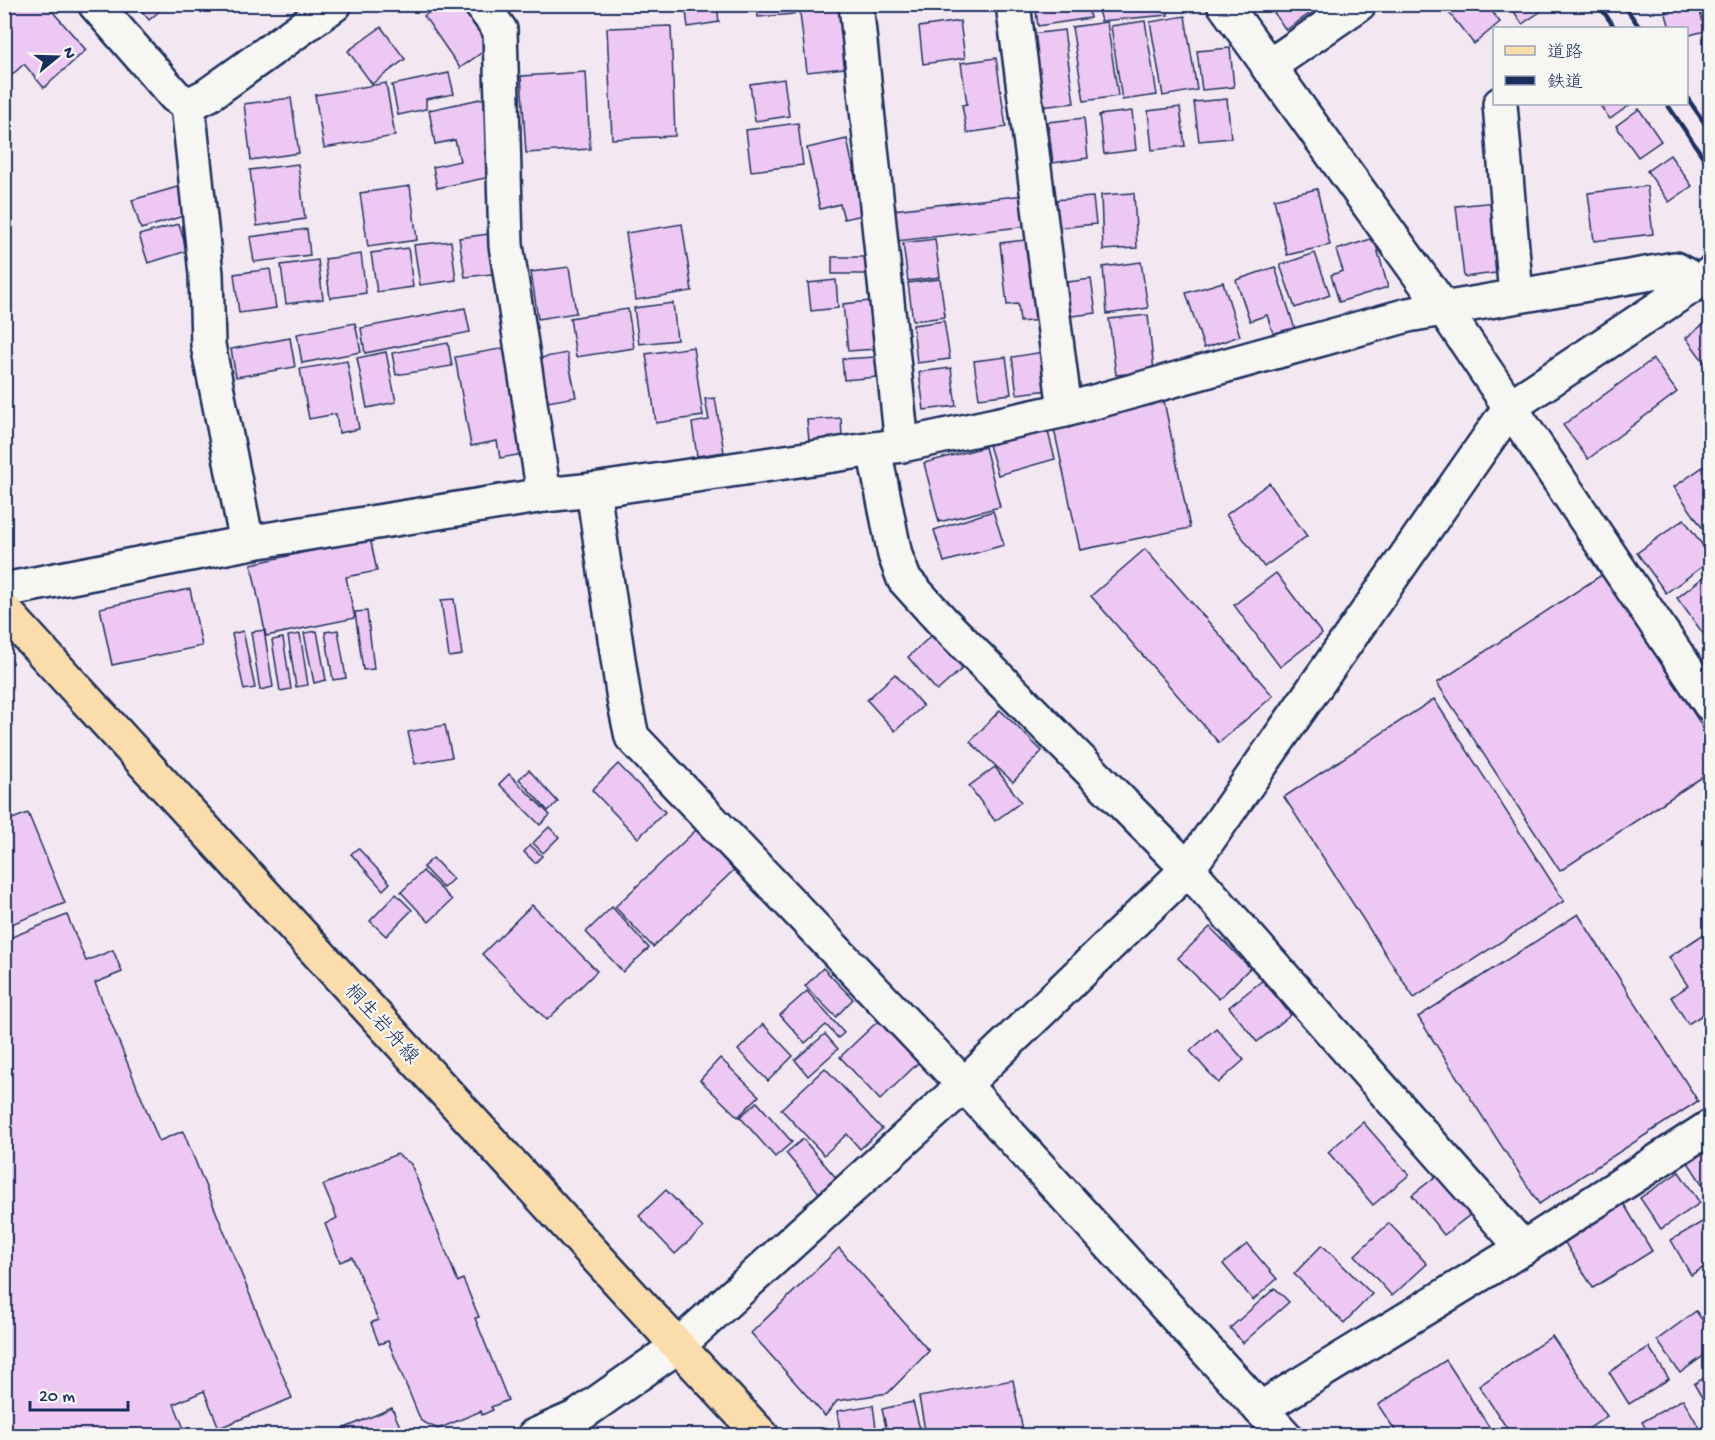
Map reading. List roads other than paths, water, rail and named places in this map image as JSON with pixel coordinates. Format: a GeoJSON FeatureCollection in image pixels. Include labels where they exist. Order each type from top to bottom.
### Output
{"type":"FeatureCollection","features":[{"type":"Feature","properties":{"kind":"main road","name":"桐生岩舟線"},"geometry":{"type":"LineString","coordinates":[[4,610],[762,1436]]}},
{"type":"Feature","properties":{"kind":"street"},"geometry":{"type":"LineString","coordinates":[[95,4],[174,96],[188,105]]}},
{"type":"Feature","properties":{"kind":"street"},"geometry":{"type":"LineString","coordinates":[[188,105],[208,95],[334,4]]}},
{"type":"Feature","properties":{"kind":"street"},"geometry":{"type":"LineString","coordinates":[[481,4],[500,30],[506,245],[544,495]]}},
{"type":"Feature","properties":{"kind":"street"},"geometry":{"type":"LineString","coordinates":[[856,4],[895,555],[903,579],[1188,869],[1523,1248]]}},
{"type":"Feature","properties":{"kind":"street"},"geometry":{"type":"LineString","coordinates":[[1014,4],[1065,410]]}},
{"type":"Feature","properties":{"kind":"street"},"geometry":{"type":"LineString","coordinates":[[1224,4],[1444,309],[1710,704]]}},
{"type":"Feature","properties":{"kind":"street"},"geometry":{"type":"LineString","coordinates":[[1268,67],[1359,4]]}},
{"type":"Feature","properties":{"kind":"street"},"geometry":{"type":"LineString","coordinates":[[188,105],[206,274],[208,345],[246,543]]}},
{"type":"Feature","properties":{"kind":"street"},"geometry":{"type":"LineString","coordinates":[[1500,105],[1516,296]]}},
{"type":"Feature","properties":{"kind":"street"},"geometry":{"type":"LineString","coordinates":[[4,590],[246,543],[544,495],[593,490],[888,447],[1065,410],[1408,315],[1675,269],[1704,278]]}},
{"type":"Feature","properties":{"kind":"street"},"geometry":{"type":"LineString","coordinates":[[534,1436],[577,1417],[678,1346],[964,1085],[1188,869],[1511,406],[1704,278]]}},
{"type":"Feature","properties":{"kind":"street"},"geometry":{"type":"LineString","coordinates":[[593,490],[624,699],[632,737],[964,1085],[1285,1436]]}},
{"type":"Feature","properties":{"kind":"street"},"geometry":{"type":"LineString","coordinates":[[1260,1408],[1523,1248],[1710,1127]]}},
{"type":"Feature","properties":{"kind":"railway"},"geometry":{"type":"LineString","coordinates":[[1598,4],[1614,27]]}},
{"type":"Feature","properties":{"kind":"railway"},"geometry":{"type":"LineString","coordinates":[[1623,4],[1639,27]]}},
{"type":"Feature","properties":{"kind":"railway"},"geometry":{"type":"LineString","coordinates":[[1688,99],[1710,131]]}},
{"type":"Feature","properties":{"kind":"railway"},"geometry":{"type":"LineString","coordinates":[[1668,105],[1710,167]]}}]}
